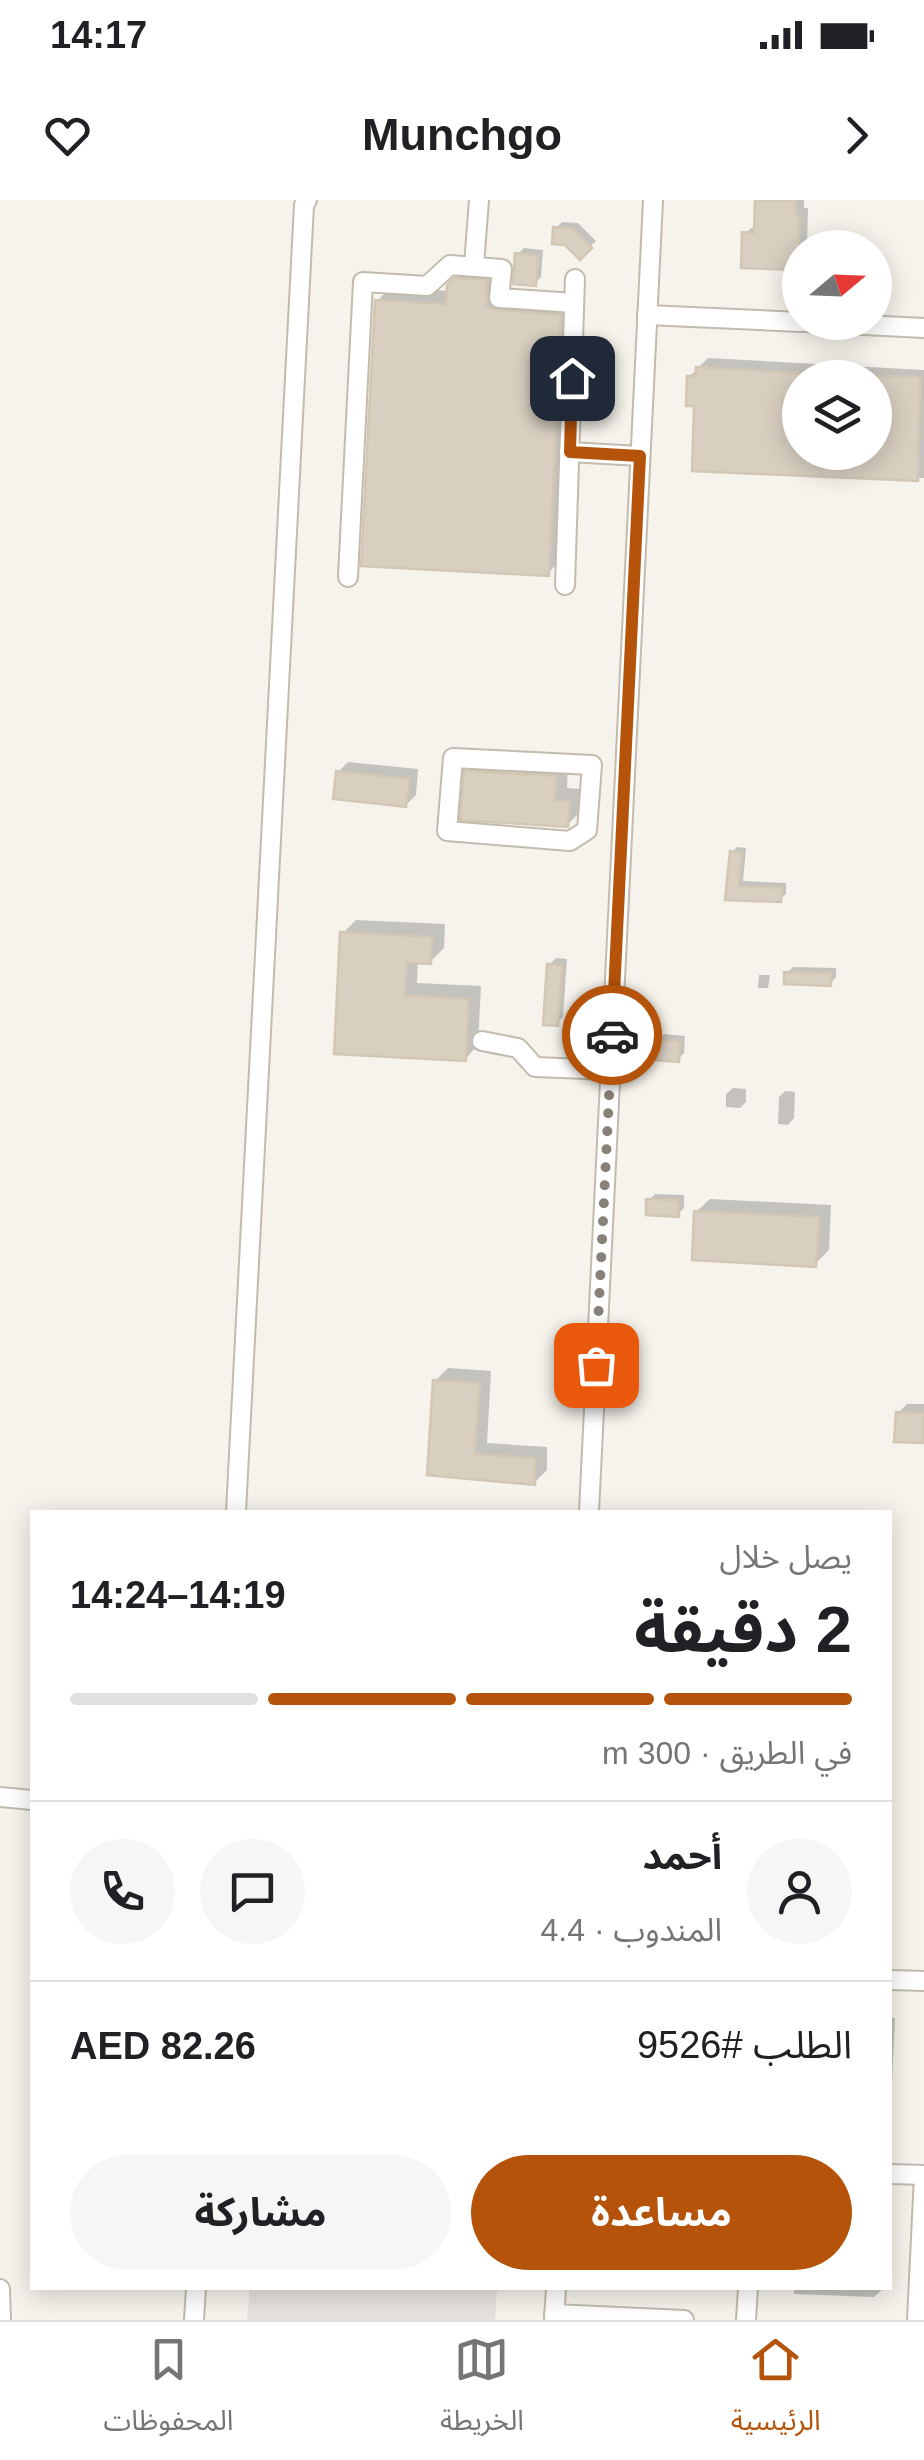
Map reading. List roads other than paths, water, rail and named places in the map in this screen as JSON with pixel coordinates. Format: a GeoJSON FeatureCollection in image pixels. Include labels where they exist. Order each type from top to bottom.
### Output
{"type":"FeatureCollection","features":[{"type":"Feature","properties":{"kind":"street"},"geometry":{"type":"LineString","coordinates":[[236,1510],[307,200]]}},
{"type":"Feature","properties":{"kind":"street"},"geometry":{"type":"LineString","coordinates":[[474,265],[479,200]]}},
{"type":"Feature","properties":{"kind":"street"},"geometry":{"type":"LineString","coordinates":[[589,1510],[653,200]]}},
{"type":"Feature","properties":{"kind":"street"},"geometry":{"type":"LineString","coordinates":[[348,577],[363,282],[428,286],[450,264],[474,265],[502,269],[500,298],[574,303]]}},
{"type":"Feature","properties":{"kind":"street"},"geometry":{"type":"LineString","coordinates":[[565,585],[575,279]]}},
{"type":"Feature","properties":{"kind":"street"},"geometry":{"type":"LineString","coordinates":[[647,315],[782,321]]}},
{"type":"Feature","properties":{"kind":"street"},"geometry":{"type":"LineString","coordinates":[[892,326],[924,328]]}},
{"type":"Feature","properties":{"kind":"street"},"geometry":{"type":"LineString","coordinates":[[570,452],[640,456]]}},
{"type":"Feature","properties":{"kind":"street"},"geometry":{"type":"LineString","coordinates":[[453,758],[592,765],[590,785],[587,830],[570,841],[447,831],[453,758]]}},
{"type":"Feature","properties":{"kind":"street"},"geometry":{"type":"LineString","coordinates":[[590,785],[626,786]]}},
{"type":"Feature","properties":{"kind":"street"},"geometry":{"type":"LineString","coordinates":[[482,1042],[518,1048],[535,1067],[610,1070]]}},
{"type":"Feature","properties":{"kind":"street"},"geometry":{"type":"LineString","coordinates":[[0,1797],[30,1800]]}},
{"type":"Feature","properties":{"kind":"street"},"geometry":{"type":"LineString","coordinates":[[892,1980],[924,1982]]}},
{"type":"Feature","properties":{"kind":"street"},"geometry":{"type":"LineString","coordinates":[[892,2174],[924,2176],[917,2320]]}},
{"type":"Feature","properties":{"kind":"street"},"geometry":{"type":"LineString","coordinates":[[0,2289],[1,2320]]}},
{"type":"Feature","properties":{"kind":"street"},"geometry":{"type":"LineString","coordinates":[[194,2320],[196,2290]]}},
{"type":"Feature","properties":{"kind":"street"},"geometry":{"type":"LineString","coordinates":[[556,2290],[554,2317],[684,2320]]}},
{"type":"Feature","properties":{"kind":"street"},"geometry":{"type":"LineString","coordinates":[[746,2320],[748,2290]]}}]}
